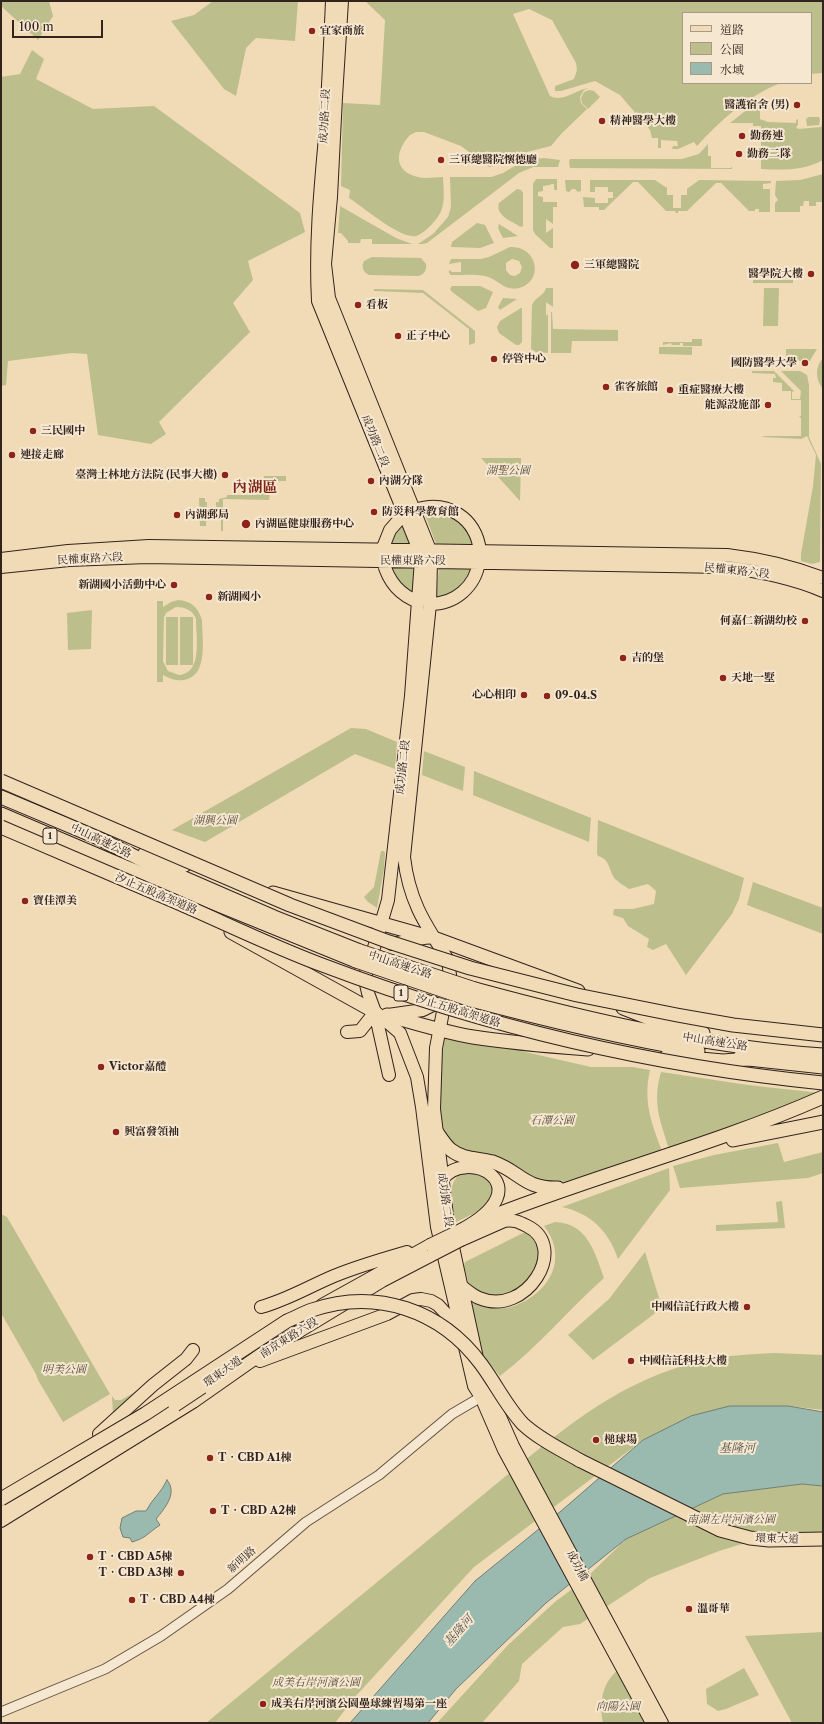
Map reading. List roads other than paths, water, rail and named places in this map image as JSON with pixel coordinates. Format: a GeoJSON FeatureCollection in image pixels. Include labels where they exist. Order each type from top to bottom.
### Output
{"type":"FeatureCollection","features":[{"type":"Feature","properties":{"kind":"highway"},"geometry":{"type":"LineString","coordinates":[[1,781],[290,905],[389,942],[470,968],[577,994],[677,1015],[733,1025],[823,1036]]}},
{"type":"Feature","properties":{"kind":"highway","name":"中山高速公路"},"geometry":{"type":"LineString","coordinates":[[1,797],[96,837],[138,858],[274,918],[363,954]]}},
{"type":"Feature","properties":{"kind":"highway","name":"中山高速公路"},"geometry":{"type":"LineString","coordinates":[[1,814],[99,857],[473,994],[552,1021],[643,1041],[748,1059],[823,1067]]}},
{"type":"Feature","properties":{"kind":"highway","name":"汐止五股高架道路"},"geometry":{"type":"LineString","coordinates":[[1,827],[322,966],[435,1005],[521,1030],[614,1052],[716,1070],[823,1083]]}},
{"type":"Feature","properties":{"kind":"highway"},"geometry":{"type":"LineString","coordinates":[[96,837],[277,894],[432,937],[535,974],[646,1017],[694,1031],[733,1039],[756,1049]]}},
{"type":"Feature","properties":{"kind":"highway"},"geometry":{"type":"LineString","coordinates":[[99,857],[128,877],[381,1013],[439,1030],[472,1037],[530,1044],[723,1061],[748,1059]]}},
{"type":"Feature","properties":{"kind":"highway","name":"中山高速公路"},"geometry":{"type":"LineString","coordinates":[[473,994],[549,1009],[608,1023],[697,1040],[756,1049],[823,1055]]}},
{"type":"Feature","properties":{"kind":"highway"},"geometry":{"type":"LineString","coordinates":[[475,1223],[517,1205],[730,1134],[823,1097]]}},
{"type":"Feature","properties":{"kind":"highway"},"geometry":{"type":"LineString","coordinates":[[510,1221],[510,1216],[687,1152],[737,1139],[823,1122]]}},
{"type":"Feature","properties":{"kind":"highway"},"geometry":{"type":"LineString","coordinates":[[436,1131],[445,1144],[460,1155],[493,1162],[530,1184],[540,1187],[568,1188]]}},
{"type":"Feature","properties":{"kind":"highway","name":"環東大道"},"geometry":{"type":"LineString","coordinates":[[1,1497],[145,1414],[287,1321],[312,1310],[336,1304],[359,1302],[382,1303],[404,1308],[426,1316],[450,1331],[482,1364],[509,1407],[536,1436],[579,1460],[720,1530],[750,1538],[769,1540],[823,1539]]}},
{"type":"Feature","properties":{"kind":"highway","name":"環東大道"},"geometry":{"type":"LineString","coordinates":[[2,1515],[88,1458],[175,1405],[300,1319],[324,1310],[342,1306],[358,1305],[398,1309],[419,1316],[447,1330],[464,1344],[473,1354],[482,1365],[512,1411],[538,1437],[646,1494],[720,1530],[750,1538],[769,1540],[823,1539]]}},
{"type":"Feature","properties":{"kind":"main road","name":"成功路二段"},"geometry":{"type":"LineString","coordinates":[[332,1],[325,135],[318,214],[316,263],[318,301],[410,512]]}},
{"type":"Feature","properties":{"kind":"main road","name":"成功路二段"},"geometry":{"type":"LineString","coordinates":[[342,1],[331,197],[325,264],[328,298],[425,555],[424,603],[404,857],[406,873],[415,905],[432,937],[448,960],[450,968],[448,989],[436,1048],[433,1087],[436,1131],[448,1224],[480,1372],[491,1408]]}},
{"type":"Feature","properties":{"kind":"main road"},"geometry":{"type":"LineString","coordinates":[[428,506],[442,507],[461,515],[475,531],[480,556],[474,579],[462,593],[446,602],[424,603],[404,595],[398,590],[388,576],[383,555],[390,530],[410,512],[428,506]]}},
{"type":"Feature","properties":{"kind":"main road","name":"民權東路六段"},"geometry":{"type":"LineString","coordinates":[[1,558],[68,551],[149,546],[383,555]]}},
{"type":"Feature","properties":{"kind":"main road","name":"民權東路六段"},"geometry":{"type":"LineString","coordinates":[[1,567],[69,560],[147,557],[727,555],[761,559],[823,578]]}},
{"type":"Feature","properties":{"kind":"main road","name":"民權東路六段"},"geometry":{"type":"LineString","coordinates":[[480,556],[724,567],[766,572],[811,585],[823,591]]}},
{"type":"Feature","properties":{"kind":"main road","name":"成功路二段"},"geometry":{"type":"LineString","coordinates":[[424,603],[411,696],[388,900],[382,923],[363,954],[366,967],[365,980],[381,1013],[400,1033],[417,1077],[437,1227],[474,1386],[491,1408]]}},
{"type":"Feature","properties":{"kind":"main road"},"geometry":{"type":"LineString","coordinates":[[363,954],[385,946],[432,937]]}},
{"type":"Feature","properties":{"kind":"main road"},"geometry":{"type":"LineString","coordinates":[[347,1032],[360,1031],[381,1013],[424,1010],[441,1001],[448,989]]}},
{"type":"Feature","properties":{"kind":"main road"},"geometry":{"type":"LineString","coordinates":[[381,1013],[389,1075]]}},
{"type":"Feature","properties":{"kind":"main road"},"geometry":{"type":"LineString","coordinates":[[442,1180],[453,1170],[466,1167],[474,1168],[486,1171],[495,1178],[499,1188],[497,1200],[493,1208],[461,1235]]}},
{"type":"Feature","properties":{"kind":"main road"},"geometry":{"type":"LineString","coordinates":[[261,1307],[278,1303],[334,1276],[365,1264],[430,1250],[461,1235],[510,1221],[533,1229],[541,1238],[544,1259],[540,1274],[529,1288],[513,1298],[496,1301],[479,1298],[461,1286]]}},
{"type":"Feature","properties":{"kind":"main road","name":"南京東路六段"},"geometry":{"type":"LineString","coordinates":[[1,1497],[100,1434],[172,1393],[225,1366],[285,1327],[348,1290],[430,1250]]}},
{"type":"Feature","properties":{"kind":"main road","name":"南京東路六段"},"geometry":{"type":"LineString","coordinates":[[2,1515],[193,1402],[260,1355],[430,1250]]}},
{"type":"Feature","properties":{"kind":"main road"},"geometry":{"type":"LineString","coordinates":[[249,1363],[262,1361],[387,1314],[413,1300],[421,1298],[438,1305],[461,1330]]}},
{"type":"Feature","properties":{"kind":"main road"},"geometry":{"type":"LineString","coordinates":[[100,1434],[153,1385],[186,1359],[193,1350]]}},
{"type":"Feature","properties":{"kind":"main road","name":"成功橋"},"geometry":{"type":"LineString","coordinates":[[491,1408],[504,1450],[652,1723]]}},
{"type":"Feature","properties":{"kind":"main road","name":"成功橋"},"geometry":{"type":"LineString","coordinates":[[491,1408],[662,1723]]}},
{"type":"Feature","properties":{"kind":"street","name":"新明路"},"geometry":{"type":"LineString","coordinates":[[1,1712],[105,1669],[161,1636],[228,1589],[306,1522],[379,1475],[452,1414],[481,1397]]}},
{"type":"Feature","properties":{"kind":"water","name":"基隆河"},"geometry":{"type":"Polygon","coordinates":[[[730,1406],[788,1406],[823,1412],[823,1486],[802,1484],[723,1494],[626,1539],[546,1603],[456,1689],[428,1723],[350,1723],[475,1581],[561,1511],[643,1440],[691,1416],[730,1406]]]}},
{"type":"Feature","properties":{"kind":"water"},"geometry":{"type":"Polygon","coordinates":[[[167,1480],[170,1485],[171,1495],[156,1519],[160,1525],[144,1537],[132,1542],[130,1538],[123,1537],[120,1528],[122,1518],[136,1511],[146,1511],[167,1480]]]}},
{"type":"Feature","properties":{"kind":"place","name":"宜家商旅"},"geometry":{"type":"Point","coordinates":[312,31]}},
{"type":"Feature","properties":{"kind":"place","name":"醫護宿舍 (男)"},"geometry":{"type":"Point","coordinates":[797,105]}},
{"type":"Feature","properties":{"kind":"place","name":"精神醫學大樓"},"geometry":{"type":"Point","coordinates":[602,121]}},
{"type":"Feature","properties":{"kind":"place","name":"勤務連"},"geometry":{"type":"Point","coordinates":[742,136]}},
{"type":"Feature","properties":{"kind":"place","name":"勤務二隊"},"geometry":{"type":"Point","coordinates":[739,154]}},
{"type":"Feature","properties":{"kind":"place","name":"三軍總醫院懷德廳"},"geometry":{"type":"Point","coordinates":[441,160]}},
{"type":"Feature","properties":{"kind":"place","name":"三軍總醫院"},"geometry":{"type":"Point","coordinates":[575,265]}},
{"type":"Feature","properties":{"kind":"place","name":"醫學院大樓"},"geometry":{"type":"Point","coordinates":[811,274]}},
{"type":"Feature","properties":{"kind":"place","name":"看板"},"geometry":{"type":"Point","coordinates":[358,305]}},
{"type":"Feature","properties":{"kind":"place","name":"正子中心"},"geometry":{"type":"Point","coordinates":[398,336]}},
{"type":"Feature","properties":{"kind":"place","name":"停管中心"},"geometry":{"type":"Point","coordinates":[494,359]}},
{"type":"Feature","properties":{"kind":"place","name":"國防醫學大學"},"geometry":{"type":"Point","coordinates":[805,363]}},
{"type":"Feature","properties":{"kind":"place","name":"雀客旅館"},"geometry":{"type":"Point","coordinates":[606,387]}},
{"type":"Feature","properties":{"kind":"place","name":"重症醫療大樓"},"geometry":{"type":"Point","coordinates":[670,390]}},
{"type":"Feature","properties":{"kind":"place","name":"能源設施部"},"geometry":{"type":"Point","coordinates":[768,405]}},
{"type":"Feature","properties":{"kind":"place","name":"三民國中"},"geometry":{"type":"Point","coordinates":[33,431]}},
{"type":"Feature","properties":{"kind":"place","name":"連接走廊"},"geometry":{"type":"Point","coordinates":[12,455]}},
{"type":"Feature","properties":{"kind":"place","name":"臺灣士林地方法院 (民事大樓)"},"geometry":{"type":"Point","coordinates":[225,475]}},
{"type":"Feature","properties":{"kind":"place","name":"內湖分隊"},"geometry":{"type":"Point","coordinates":[371,481]}},
{"type":"Feature","properties":{"kind":"place","name":"防災科學教育館"},"geometry":{"type":"Point","coordinates":[374,512]}},
{"type":"Feature","properties":{"kind":"place","name":"內湖郵局"},"geometry":{"type":"Point","coordinates":[177,515]}},
{"type":"Feature","properties":{"kind":"place","name":"內湖區健康服務中心"},"geometry":{"type":"Point","coordinates":[246,524]}},
{"type":"Feature","properties":{"kind":"place","name":"新湖國小活動中心"},"geometry":{"type":"Point","coordinates":[174,585]}},
{"type":"Feature","properties":{"kind":"place","name":"新湖國小"},"geometry":{"type":"Point","coordinates":[209,597]}},
{"type":"Feature","properties":{"kind":"place","name":"何嘉仁新湖幼校"},"geometry":{"type":"Point","coordinates":[805,621]}},
{"type":"Feature","properties":{"kind":"place","name":"吉的堡"},"geometry":{"type":"Point","coordinates":[623,658]}},
{"type":"Feature","properties":{"kind":"place","name":"天地一墅"},"geometry":{"type":"Point","coordinates":[723,678]}},
{"type":"Feature","properties":{"kind":"place","name":"心心相印"},"geometry":{"type":"Point","coordinates":[524,695]}},
{"type":"Feature","properties":{"kind":"place","name":"09-04.S"},"geometry":{"type":"Point","coordinates":[547,696]}},
{"type":"Feature","properties":{"kind":"place","name":"寶佳潭美"},"geometry":{"type":"Point","coordinates":[25,901]}},
{"type":"Feature","properties":{"kind":"place","name":"Victor嘉醴"},"geometry":{"type":"Point","coordinates":[101,1067]}},
{"type":"Feature","properties":{"kind":"place","name":"興富發領袖"},"geometry":{"type":"Point","coordinates":[116,1132]}},
{"type":"Feature","properties":{"kind":"place","name":"中國信託行政大樓"},"geometry":{"type":"Point","coordinates":[747,1307]}},
{"type":"Feature","properties":{"kind":"place","name":"中國信託科技大樓"},"geometry":{"type":"Point","coordinates":[631,1361]}},
{"type":"Feature","properties":{"kind":"place","name":"槌球場"},"geometry":{"type":"Point","coordinates":[596,1440]}},
{"type":"Feature","properties":{"kind":"place","name":"T．CBD A1棟"},"geometry":{"type":"Point","coordinates":[210,1458]}},
{"type":"Feature","properties":{"kind":"place","name":"T．CBD A2棟"},"geometry":{"type":"Point","coordinates":[213,1511]}},
{"type":"Feature","properties":{"kind":"place","name":"T．CBD A5棟"},"geometry":{"type":"Point","coordinates":[90,1557]}},
{"type":"Feature","properties":{"kind":"place","name":"T．CBD A3棟"},"geometry":{"type":"Point","coordinates":[181,1573]}},
{"type":"Feature","properties":{"kind":"place","name":"T．CBD A4棟"},"geometry":{"type":"Point","coordinates":[132,1600]}},
{"type":"Feature","properties":{"kind":"place","name":"溫哥華"},"geometry":{"type":"Point","coordinates":[689,1609]}},
{"type":"Feature","properties":{"kind":"place","name":"成美右岸河濱公園壘球練習場第一座"},"geometry":{"type":"Point","coordinates":[263,1704]}},
{"type":"Feature","properties":{"kind":"district","name":"內湖區"},"geometry":{"type":"Point","coordinates":[255,488]}},
{"type":"Feature","properties":{"kind":"park label","name":"湖聖公園"},"geometry":{"type":"Point","coordinates":[508,471]}},
{"type":"Feature","properties":{"kind":"park label","name":"湖興公園"},"geometry":{"type":"Point","coordinates":[215,821]}},
{"type":"Feature","properties":{"kind":"park label","name":"石潭公園"},"geometry":{"type":"Point","coordinates":[552,1121]}},
{"type":"Feature","properties":{"kind":"park label","name":"明美公園"},"geometry":{"type":"Point","coordinates":[64,1370]}},
{"type":"Feature","properties":{"kind":"park label","name":"南湖左岸河濱公園"},"geometry":{"type":"Point","coordinates":[731,1520]}},
{"type":"Feature","properties":{"kind":"park label","name":"成美右岸河濱公園"},"geometry":{"type":"Point","coordinates":[316,1683]}},
{"type":"Feature","properties":{"kind":"park label","name":"向陽公園"},"geometry":{"type":"Point","coordinates":[618,1707]}}]}
